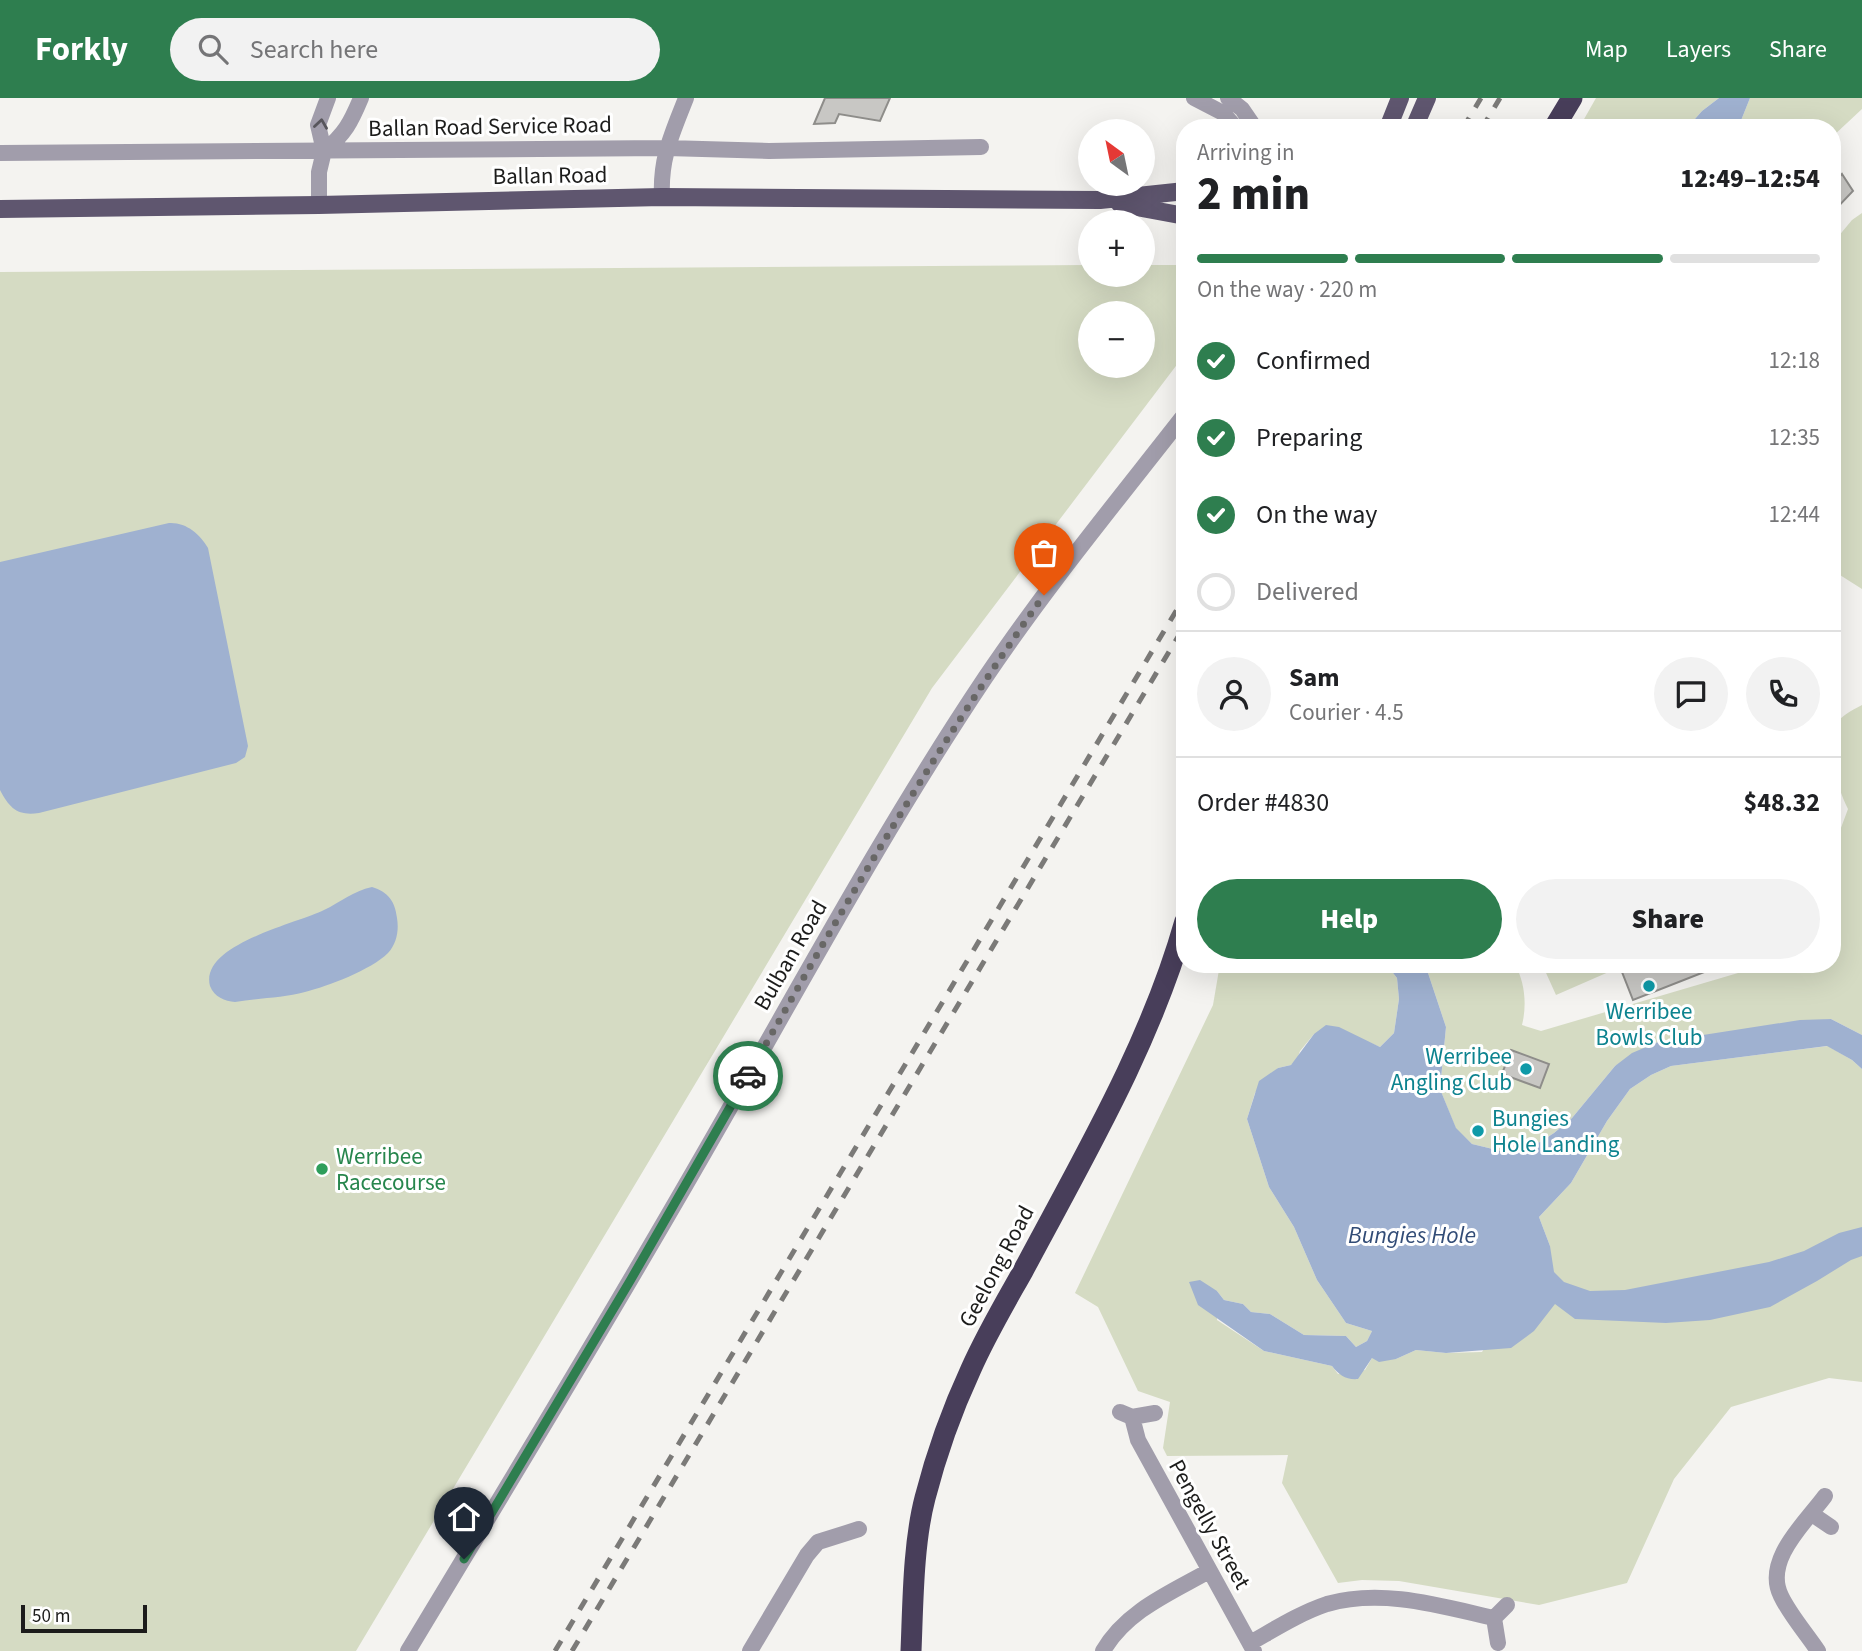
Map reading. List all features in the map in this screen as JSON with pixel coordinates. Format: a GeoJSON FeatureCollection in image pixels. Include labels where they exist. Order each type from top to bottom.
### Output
{"type":"FeatureCollection","features":[{"type":"Feature","properties":{"kind":"highway"},"geometry":{"type":"LineString","coordinates":[[1559,119],[1572,98]]}},
{"type":"Feature","properties":{"kind":"highway","name":"Geelong Road"},"geometry":{"type":"LineString","coordinates":[[911,1651],[915,1574],[924,1500],[946,1431],[971,1368],[1101,1124],[1147,1030],[1176,953]]}},
{"type":"Feature","properties":{"kind":"main road"},"geometry":{"type":"LineString","coordinates":[[1392,119],[1400,98]]}},
{"type":"Feature","properties":{"kind":"main road"},"geometry":{"type":"LineString","coordinates":[[1418,119],[1427,98]]}},
{"type":"Feature","properties":{"kind":"main road","name":"Ballan Road"},"geometry":{"type":"LineString","coordinates":[[0,209],[662,197],[1100,200],[1176,192]]}},
{"type":"Feature","properties":{"kind":"main road","name":"Ballan Road"},"geometry":{"type":"LineString","coordinates":[[1100,200],[1176,214]]}},
{"type":"Feature","properties":{"kind":"street"},"geometry":{"type":"LineString","coordinates":[[319,205],[319,172],[324,151],[319,139],[318,125],[328,98]]}},
{"type":"Feature","properties":{"kind":"street"},"geometry":{"type":"LineString","coordinates":[[324,151],[339,139],[350,125],[361,98]]}},
{"type":"Feature","properties":{"kind":"street"},"geometry":{"type":"LineString","coordinates":[[662,197],[661,174],[667,148],[687,98]]}},
{"type":"Feature","properties":{"kind":"street"},"geometry":{"type":"LineString","coordinates":[[1194,98],[1223,113],[1228,119]]}},
{"type":"Feature","properties":{"kind":"street"},"geometry":{"type":"LineString","coordinates":[[1228,98],[1242,109],[1249,119]]}},
{"type":"Feature","properties":{"kind":"street","name":"Ballan Road Service Road"},"geometry":{"type":"LineString","coordinates":[[0,153],[667,148],[769,151],[981,147]]}},
{"type":"Feature","properties":{"kind":"street","name":"Bulban Road"},"geometry":{"type":"LineString","coordinates":[[408,1651],[630,1281],[803,977],[928,767],[986,676],[1059,575],[1176,426]]}},
{"type":"Feature","properties":{"kind":"street","name":"Pengelly Street"},"geometry":{"type":"LineString","coordinates":[[1155,1413],[1126,1415],[1252,1647]]}},
{"type":"Feature","properties":{"kind":"street"},"geometry":{"type":"LineString","coordinates":[[1818,1651],[1780,1595],[1777,1574],[1785,1546],[1825,1496]]}},
{"type":"Feature","properties":{"kind":"street"},"geometry":{"type":"LineString","coordinates":[[1812,1514],[1831,1527]]}},
{"type":"Feature","properties":{"kind":"street"},"geometry":{"type":"LineString","coordinates":[[750,1651],[807,1555],[818,1542],[859,1529]]}},
{"type":"Feature","properties":{"kind":"street"},"geometry":{"type":"LineString","coordinates":[[1103,1651],[1130,1617],[1209,1571]]}},
{"type":"Feature","properties":{"kind":"street"},"geometry":{"type":"LineString","coordinates":[[1252,1647],[1302,1614],[1328,1604],[1350,1600],[1399,1599],[1494,1618]]}},
{"type":"Feature","properties":{"kind":"street"},"geometry":{"type":"LineString","coordinates":[[1494,1618],[1507,1605]]}},
{"type":"Feature","properties":{"kind":"street"},"geometry":{"type":"LineString","coordinates":[[1494,1618],[1498,1643]]}},
{"type":"Feature","properties":{"kind":"green space"},"geometry":{"type":"Polygon","coordinates":[[[1596,98],[1719,98],[1695,119],[1584,119],[1596,98]]]}},
{"type":"Feature","properties":{"kind":"green space"},"geometry":{"type":"Polygon","coordinates":[[[1750,98],[1862,98],[1862,109],[1841,129],[1841,119],[1742,119],[1750,98]]]}},
{"type":"Feature","properties":{"kind":"green space"},"geometry":{"type":"Polygon","coordinates":[[[1862,213],[1862,589],[1841,576],[1841,233],[1862,213]]]}},
{"type":"Feature","properties":{"kind":"green space","name":"Werribee Racecourse"},"geometry":{"type":"Polygon","coordinates":[[[1078,265],[1078,287],[1155,287],[1155,265],[1176,265],[1176,366],[932,688],[356,1651],[0,1651],[0,272],[1078,265]]]}},
{"type":"Feature","properties":{"kind":"green space"},"geometry":{"type":"Polygon","coordinates":[[[1862,705],[1862,1035],[1831,1019],[1658,1042],[1615,1066],[1572,1118],[1540,1142],[1521,1149],[1501,1151],[1472,1144],[1456,1129],[1440,1089],[1446,1027],[1428,973],[1519,973],[1524,994],[1522,1025],[1541,1031],[1738,973],[1841,973],[1841,828],[1848,809],[1841,792],[1841,718],[1862,705]]]}},
{"type":"Feature","properties":{"kind":"green space"},"geometry":{"type":"Polygon","coordinates":[[[1218,973],[1393,973],[1397,978],[1399,999],[1394,1033],[1380,1047],[1366,1041],[1314,1034],[1300,1051],[1297,1060],[1291,1065],[1278,1068],[1255,1093],[1247,1119],[1269,1187],[1294,1227],[1317,1280],[1346,1323],[1372,1331],[1367,1341],[1356,1347],[1346,1336],[1304,1335],[1270,1314],[1251,1312],[1243,1304],[1224,1300],[1217,1291],[1217,1320],[1264,1351],[1332,1366],[1338,1374],[1365,1370],[1372,1358],[1396,1359],[1416,1350],[1482,1352],[1550,1246],[1539,1217],[1571,1183],[1607,1121],[1630,1089],[1671,1066],[1828,1046],[1862,1069],[1862,1382],[1829,1378],[1731,1407],[1674,1479],[1627,1583],[1539,1605],[1399,1581],[1362,1580],[1338,1583],[1282,1483],[1288,1455],[1167,1456],[1163,1448],[1170,1402],[1138,1391],[1098,1307],[1075,1293],[1213,1005],[1218,973]]]}},
{"type":"Feature","properties":{"kind":"green space"},"geometry":{"type":"Polygon","coordinates":[[[1546,973],[1606,973],[1556,995],[1546,973]]]}},
{"type":"Feature","properties":{"kind":"water"},"geometry":{"type":"Polygon","coordinates":[[[1719,98],[1750,98],[1742,119],[1695,119],[1719,98]]]}},
{"type":"Feature","properties":{"kind":"water"},"geometry":{"type":"Polygon","coordinates":[[[169,523],[192,530],[208,548],[248,746],[245,757],[236,763],[39,813],[15,810],[0,790],[0,562],[169,523]]]}},
{"type":"Feature","properties":{"kind":"water"},"geometry":{"type":"Polygon","coordinates":[[[372,887],[392,902],[398,927],[391,949],[371,965],[325,986],[288,996],[235,1002],[220,998],[212,990],[211,971],[220,958],[235,947],[372,887]]]}},
{"type":"Feature","properties":{"kind":"water","name":"Bungies Hole"},"geometry":{"type":"Polygon","coordinates":[[[1393,973],[1428,973],[1446,1027],[1440,1089],[1456,1128],[1472,1144],[1501,1151],[1521,1149],[1554,1133],[1572,1118],[1615,1066],[1632,1053],[1658,1042],[1800,1020],[1831,1019],[1862,1035],[1862,1069],[1827,1046],[1671,1066],[1651,1075],[1630,1089],[1607,1121],[1571,1183],[1539,1217],[1550,1246],[1554,1272],[1564,1282],[1590,1291],[1625,1290],[1769,1262],[1804,1251],[1839,1233],[1862,1227],[1862,1256],[1770,1307],[1710,1320],[1666,1323],[1575,1319],[1555,1304],[1534,1331],[1511,1348],[1446,1353],[1416,1350],[1396,1359],[1379,1362],[1372,1358],[1358,1379],[1343,1376],[1332,1366],[1264,1351],[1198,1305],[1189,1282],[1200,1280],[1217,1291],[1224,1300],[1243,1304],[1251,1312],[1270,1314],[1304,1335],[1346,1336],[1356,1347],[1367,1341],[1372,1331],[1346,1323],[1317,1280],[1294,1227],[1269,1187],[1247,1119],[1259,1081],[1278,1068],[1291,1065],[1314,1034],[1326,1025],[1339,1027],[1380,1047],[1394,1033],[1399,999],[1397,978],[1393,973]]]}},
{"type":"Feature","properties":{"kind":"building"},"geometry":{"type":"Polygon","coordinates":[[[825,98],[890,98],[880,121],[839,114],[835,123],[814,124],[825,98]]]}},
{"type":"Feature","properties":{"kind":"building"},"geometry":{"type":"Polygon","coordinates":[[[1841,175],[1853,191],[1841,204],[1841,175]]]}},
{"type":"Feature","properties":{"kind":"building"},"geometry":{"type":"Polygon","coordinates":[[[1622,973],[1702,973],[1633,1000],[1622,973]]]}},
{"type":"Feature","properties":{"kind":"building","name":"Werribee Angling Club"},"geometry":{"type":"Polygon","coordinates":[[[1511,1050],[1549,1064],[1540,1088],[1502,1074],[1511,1050]]]}},
{"type":"Feature","properties":{"kind":"railway"},"geometry":{"type":"LineString","coordinates":[[1468,119],[1481,98]]}},
{"type":"Feature","properties":{"kind":"railway"},"geometry":{"type":"LineString","coordinates":[[1487,119],[1500,98]]}},
{"type":"Feature","properties":{"kind":"railway"},"geometry":{"type":"LineString","coordinates":[[555,1651],[1176,611]]}},
{"type":"Feature","properties":{"kind":"railway"},"geometry":{"type":"LineString","coordinates":[[572,1651],[1176,640]]}},
{"type":"Feature","properties":{"kind":"way so far"},"geometry":{"type":"LineString","coordinates":[[748,1076],[928,767],[986,676],[1044,595]]}},
{"type":"Feature","properties":{"kind":"place","name":"Werribee Bowls Club"},"geometry":{"type":"Point","coordinates":[1649,986]}},
{"type":"Feature","properties":{"kind":"place","name":"Werribee Angling Club"},"geometry":{"type":"Point","coordinates":[1526,1069]}},
{"type":"Feature","properties":{"kind":"place","name":"Bungies Hole Landing"},"geometry":{"type":"Point","coordinates":[1478,1131]}},
{"type":"Feature","properties":{"kind":"place","name":"Werribee Racecourse"},"geometry":{"type":"Point","coordinates":[322,1169]}},
{"type":"Feature","properties":{"kind":"route"},"geometry":{"type":"LineString","coordinates":[[464,1559],[630,1281],[748,1076]]}}]}
